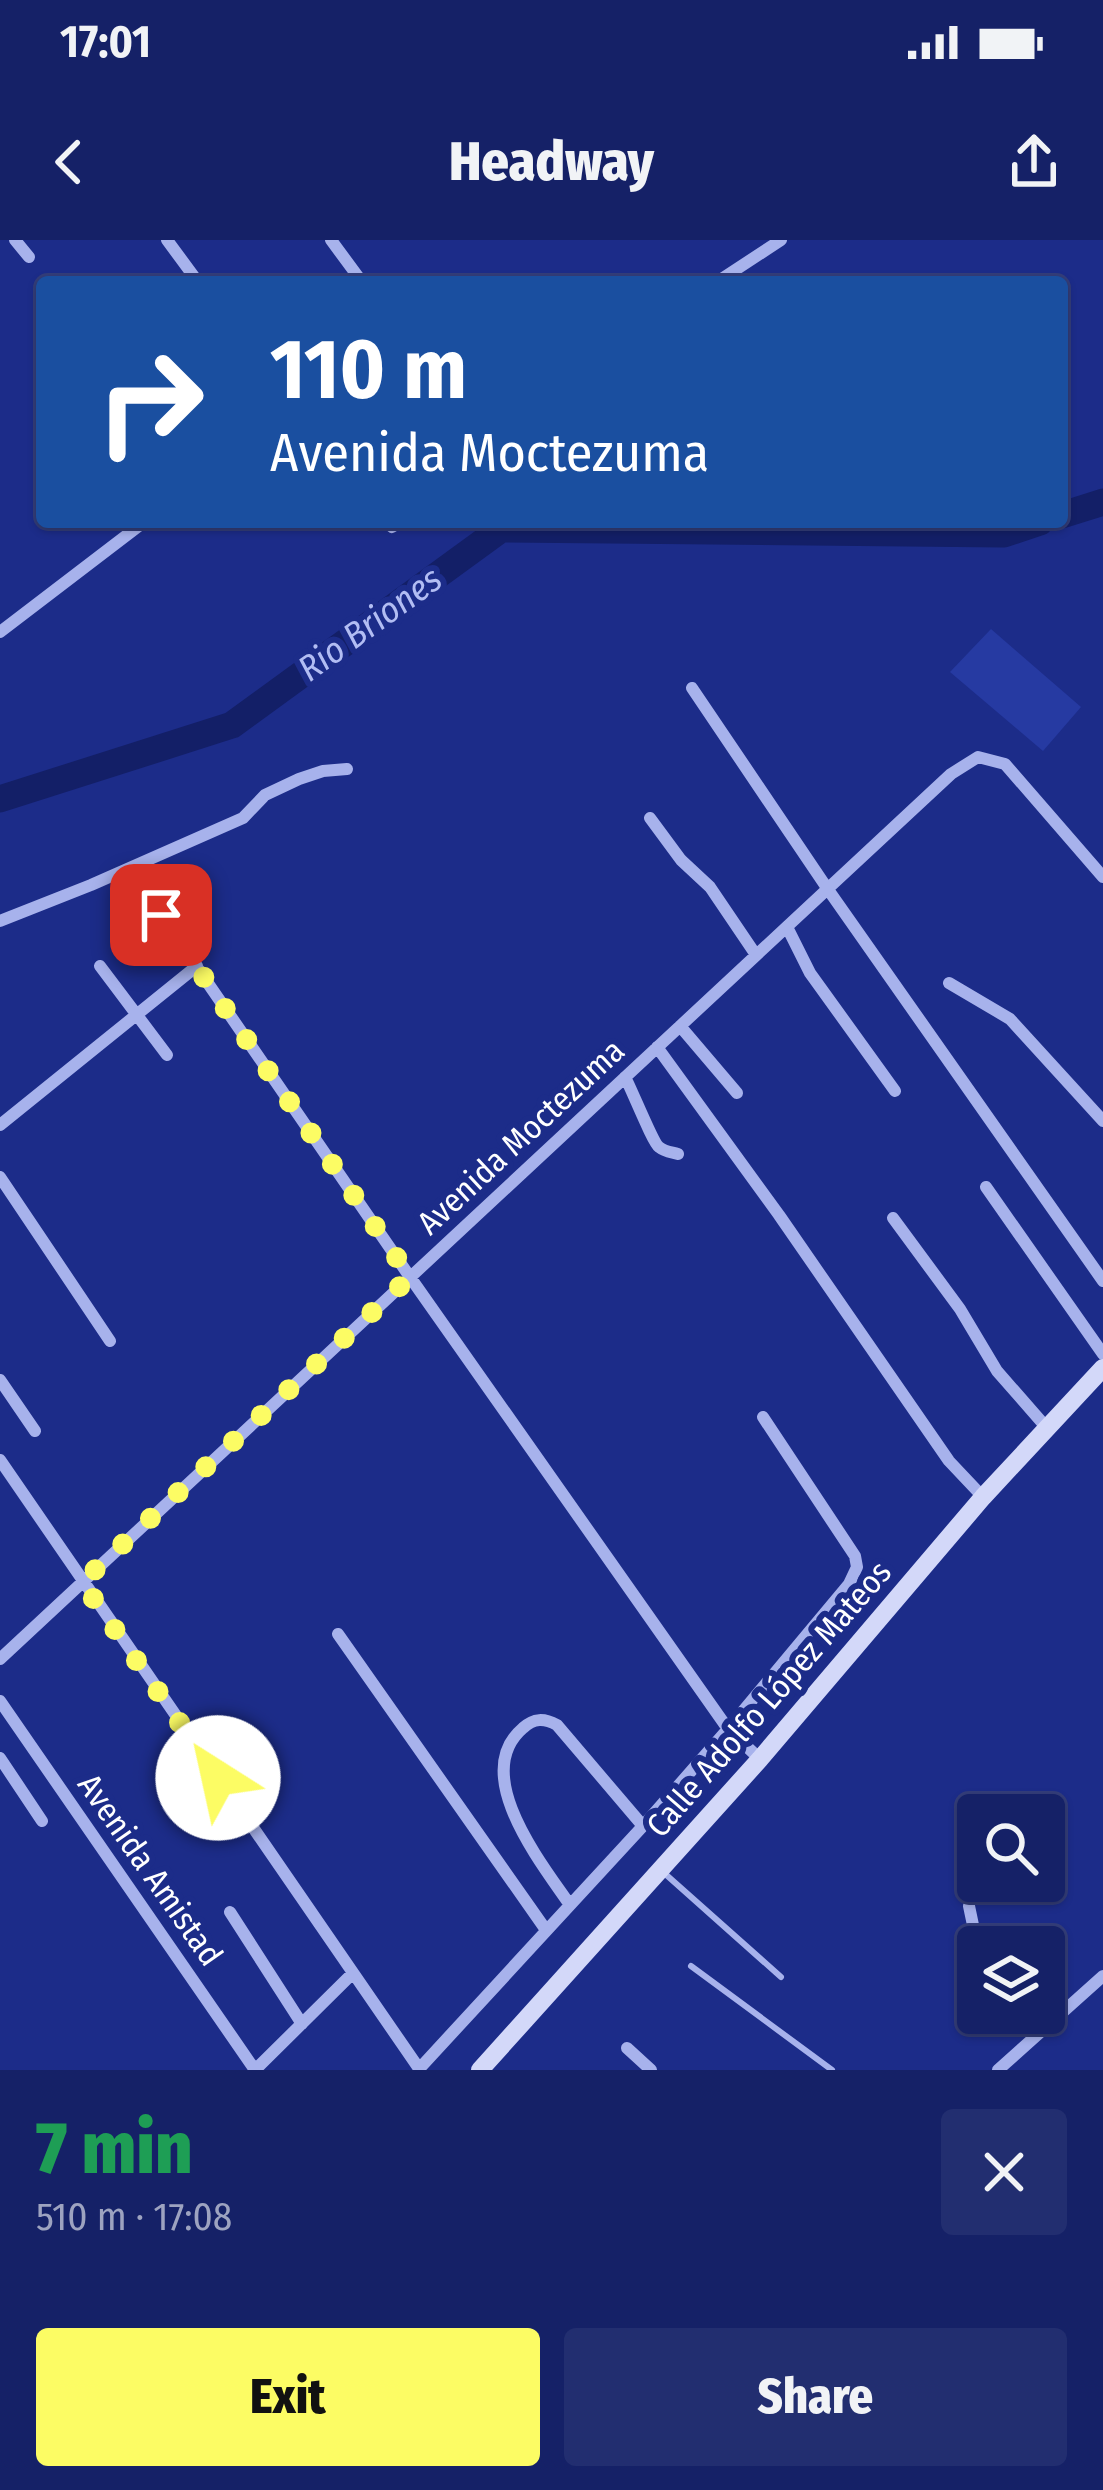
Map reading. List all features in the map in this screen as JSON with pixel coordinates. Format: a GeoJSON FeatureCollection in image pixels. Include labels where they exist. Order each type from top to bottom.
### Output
{"type":"FeatureCollection","features":[{"type":"Feature","properties":{"kind":"main road","name":"Calle Adolfo López Mateos"},"geometry":{"type":"LineString","coordinates":[[480,2070],[760,1759],[983,1497],[1103,1369]]}},
{"type":"Feature","properties":{"kind":"street"},"geometry":{"type":"LineString","coordinates":[[15,240],[29,257]]}},
{"type":"Feature","properties":{"kind":"street"},"geometry":{"type":"LineString","coordinates":[[167,240],[194,276]]}},
{"type":"Feature","properties":{"kind":"street"},"geometry":{"type":"LineString","coordinates":[[332,240],[358,276]]}},
{"type":"Feature","properties":{"kind":"street"},"geometry":{"type":"LineString","coordinates":[[726,276],[781,240]]}},
{"type":"Feature","properties":{"kind":"street"},"geometry":{"type":"LineString","coordinates":[[0,632],[136,528]]}},
{"type":"Feature","properties":{"kind":"street"},"geometry":{"type":"LineString","coordinates":[[692,688],[1103,1281]]}},
{"type":"Feature","properties":{"kind":"street","name":"Avenida Moctezuma"},"geometry":{"type":"LineString","coordinates":[[0,1660],[951,774],[978,757],[1005,764],[1103,877]]}},
{"type":"Feature","properties":{"kind":"street"},"geometry":{"type":"LineString","coordinates":[[0,921],[243,818],[265,795],[299,779],[347,769]]}},
{"type":"Feature","properties":{"kind":"street"},"geometry":{"type":"LineString","coordinates":[[650,818],[681,860],[710,887],[756,955]]}},
{"type":"Feature","properties":{"kind":"street"},"geometry":{"type":"LineString","coordinates":[[161,915],[728,1729],[760,1759]]}},
{"type":"Feature","properties":{"kind":"street"},"geometry":{"type":"LineString","coordinates":[[787,927],[810,973],[895,1091]]}},
{"type":"Feature","properties":{"kind":"street"},"geometry":{"type":"LineString","coordinates":[[100,966],[167,1055]]}},
{"type":"Feature","properties":{"kind":"street"},"geometry":{"type":"LineString","coordinates":[[0,1125],[197,966]]}},
{"type":"Feature","properties":{"kind":"street"},"geometry":{"type":"LineString","coordinates":[[949,983],[1010,1019],[1103,1121]]}},
{"type":"Feature","properties":{"kind":"street"},"geometry":{"type":"LineString","coordinates":[[680,1026],[736,1094]]}},
{"type":"Feature","properties":{"kind":"street"},"geometry":{"type":"LineString","coordinates":[[657,1047],[949,1461],[983,1497]]}},
{"type":"Feature","properties":{"kind":"street"},"geometry":{"type":"LineString","coordinates":[[625,1077],[653,1143],[678,1154]]}},
{"type":"Feature","properties":{"kind":"street"},"geometry":{"type":"LineString","coordinates":[[0,1177],[110,1341]]}},
{"type":"Feature","properties":{"kind":"street"},"geometry":{"type":"LineString","coordinates":[[986,1187],[1103,1354]]}},
{"type":"Feature","properties":{"kind":"street"},"geometry":{"type":"LineString","coordinates":[[893,1218],[960,1309],[997,1372],[1046,1427]]}},
{"type":"Feature","properties":{"kind":"street"},"geometry":{"type":"LineString","coordinates":[[0,1380],[35,1431]]}},
{"type":"Feature","properties":{"kind":"street"},"geometry":{"type":"LineString","coordinates":[[0,1460],[420,2069],[643,1826],[849,1584],[857,1567],[855,1556],[763,1417]]}},
{"type":"Feature","properties":{"kind":"street"},"geometry":{"type":"LineString","coordinates":[[338,1634],[546,1930]]}},
{"type":"Feature","properties":{"kind":"street","name":"Avenida Amistad"},"geometry":{"type":"LineString","coordinates":[[0,1701],[255,2070]]}},
{"type":"Feature","properties":{"kind":"street"},"geometry":{"type":"LineString","coordinates":[[570,1905],[534,1852],[508,1799],[506,1759],[523,1728],[546,1719],[557,1725],[643,1826]]}},
{"type":"Feature","properties":{"kind":"street"},"geometry":{"type":"LineString","coordinates":[[0,1758],[43,1821]]}},
{"type":"Feature","properties":{"kind":"street"},"geometry":{"type":"LineString","coordinates":[[969,1906],[973,1926]]}},
{"type":"Feature","properties":{"kind":"street"},"geometry":{"type":"LineString","coordinates":[[230,1912],[302,2024]]}},
{"type":"Feature","properties":{"kind":"street"},"geometry":{"type":"LineString","coordinates":[[255,2070],[353,1973]]}},
{"type":"Feature","properties":{"kind":"street"},"geometry":{"type":"LineString","coordinates":[[1065,2009],[1103,1976]]}},
{"type":"Feature","properties":{"kind":"street"},"geometry":{"type":"LineString","coordinates":[[998,2070],[1037,2034]]}},
{"type":"Feature","properties":{"kind":"street"},"geometry":{"type":"LineString","coordinates":[[627,2048],[651,2070]]}},
{"type":"Feature","properties":{"kind":"lane"},"geometry":{"type":"LineString","coordinates":[[661,1870],[781,1977]]}},
{"type":"Feature","properties":{"kind":"lane"},"geometry":{"type":"LineString","coordinates":[[691,1966],[832,2070]]}},
{"type":"Feature","properties":{"kind":"shaded area"},"geometry":{"type":"Polygon","coordinates":[[[991,629],[1081,707],[1043,751],[950,672],[991,629]]]}},
{"type":"Feature","properties":{"kind":"waterway","name":"Rio Briones"},"geometry":{"type":"LineString","coordinates":[[1068,513],[1103,502]]}},
{"type":"Feature","properties":{"kind":"waterway","name":"Rio Briones"},"geometry":{"type":"LineString","coordinates":[[0,799],[232,725],[501,529],[1004,534],[1022,528]]}},
{"type":"Feature","properties":{"kind":"route"},"geometry":{"type":"LineString","coordinates":[[161,915],[410,1277],[82,1582],[218,1778]]}}]}
